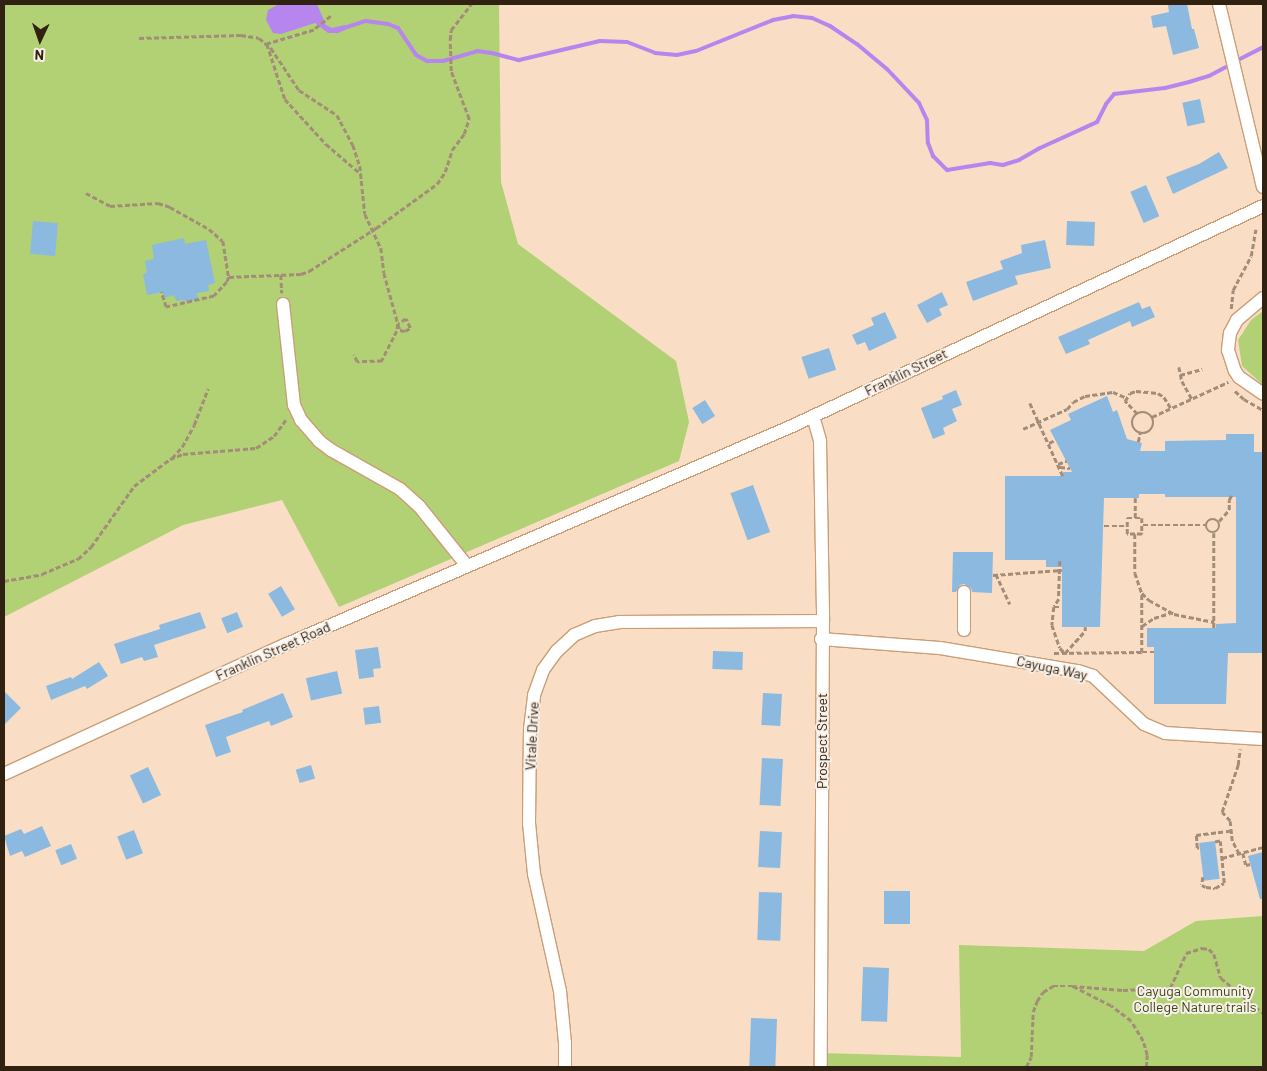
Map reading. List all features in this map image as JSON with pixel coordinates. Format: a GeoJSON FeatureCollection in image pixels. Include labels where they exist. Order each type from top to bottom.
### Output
{"type":"FeatureCollection","features":[{"type":"Feature","properties":{"kind":"street"},"geometry":{"type":"LineString","coordinates":[[1219,4],[1263,186]]}},
{"type":"Feature","properties":{"kind":"street","name":"Franklin Street"},"geometry":{"type":"LineString","coordinates":[[545,533],[813,416],[1263,206]]}},
{"type":"Feature","properties":{"kind":"street"},"geometry":{"type":"LineString","coordinates":[[1263,298],[1237,320],[1230,333],[1228,350],[1229,358],[1239,377],[1263,394]]}},
{"type":"Feature","properties":{"kind":"street"},"geometry":{"type":"LineString","coordinates":[[283,304],[294,405],[301,420],[320,441],[400,489],[419,506],[467,566]]}},
{"type":"Feature","properties":{"kind":"street","name":"Prospect Street"},"geometry":{"type":"LineString","coordinates":[[813,416],[820,441],[823,621],[821,639],[821,1067]]}},
{"type":"Feature","properties":{"kind":"street","name":"Franklin Street Road"},"geometry":{"type":"LineString","coordinates":[[4,774],[287,644],[545,533]]}},
{"type":"Feature","properties":{"kind":"street"},"geometry":{"type":"LineString","coordinates":[[964,592],[964,630]]}},
{"type":"Feature","properties":{"kind":"street","name":"Vitale Drive"},"geometry":{"type":"LineString","coordinates":[[565,1067],[565,1043],[560,991],[534,874],[529,823],[530,729],[534,695],[543,670],[557,651],[574,635],[595,626],[620,622],[823,621]]}},
{"type":"Feature","properties":{"kind":"street","name":"Cayuga Way"},"geometry":{"type":"LineString","coordinates":[[821,639],[940,648],[1078,671],[1093,676],[1144,724],[1165,733],[1263,739]]}},
{"type":"Feature","properties":{"kind":"path"},"geometry":{"type":"LineString","coordinates":[[229,276],[301,274],[309,271],[372,230],[437,184],[445,172],[452,150],[464,134],[469,119],[451,71],[450,40],[451,30],[471,4]]}},
{"type":"Feature","properties":{"kind":"path"},"geometry":{"type":"LineString","coordinates":[[267,44],[314,30],[331,16]]}},
{"type":"Feature","properties":{"kind":"path"},"geometry":{"type":"LineString","coordinates":[[139,38],[252,36],[267,44],[299,90],[337,115],[353,145],[361,174],[365,214],[381,248],[384,273],[398,324],[400,330],[405,331],[410,328],[406,319],[398,324],[397,331],[382,361],[357,362],[354,356]]}},
{"type":"Feature","properties":{"kind":"path"},"geometry":{"type":"LineString","coordinates":[[267,44],[285,99],[326,144],[361,174]]}},
{"type":"Feature","properties":{"kind":"path"},"geometry":{"type":"LineString","coordinates":[[86,192],[110,206],[158,203],[170,207],[208,229],[223,242],[229,276],[227,282],[214,296],[208,299],[166,306],[162,292]]}},
{"type":"Feature","properties":{"kind":"path"},"geometry":{"type":"LineString","coordinates":[[1231,314],[1233,290],[1251,256],[1256,229]]}},
{"type":"Feature","properties":{"kind":"path"},"geometry":{"type":"LineString","coordinates":[[282,275],[283,304]]}},
{"type":"Feature","properties":{"kind":"path"},"geometry":{"type":"LineString","coordinates":[[1179,367],[1180,375],[1192,399]]}},
{"type":"Feature","properties":{"kind":"path"},"geometry":{"type":"LineString","coordinates":[[1180,375],[1202,369]]}},
{"type":"Feature","properties":{"kind":"path"},"geometry":{"type":"LineString","coordinates":[[1152,417],[1229,382]]}},
{"type":"Feature","properties":{"kind":"path"},"geometry":{"type":"LineString","coordinates":[[4,582],[42,574],[78,559],[91,547],[134,486],[170,459],[182,447],[194,426],[208,389]]}},
{"type":"Feature","properties":{"kind":"path"},"geometry":{"type":"LineString","coordinates":[[1125,397],[1136,391],[1152,391],[1164,397],[1171,408]]}},
{"type":"Feature","properties":{"kind":"path"},"geometry":{"type":"LineString","coordinates":[[1023,429],[1067,409],[1085,396],[1113,392],[1125,397]]}},
{"type":"Feature","properties":{"kind":"path"},"geometry":{"type":"LineString","coordinates":[[1125,397],[1127,404],[1137,414]]}},
{"type":"Feature","properties":{"kind":"path"},"geometry":{"type":"LineString","coordinates":[[1030,403],[1063,476]]}},
{"type":"Feature","properties":{"kind":"path"},"geometry":{"type":"LineString","coordinates":[[170,459],[183,454],[256,448],[274,436],[283,425],[294,405]]}},
{"type":"Feature","properties":{"kind":"path"},"geometry":{"type":"LineString","coordinates":[[1147,413],[1152,417],[1153,428],[1147,432],[1140,433],[1135,429],[1132,423],[1137,414],[1147,413]]}},
{"type":"Feature","properties":{"kind":"path"},"geometry":{"type":"LineString","coordinates":[[1138,442],[1140,433]]}},
{"type":"Feature","properties":{"kind":"path"},"geometry":{"type":"LineString","coordinates":[[1048,443],[1055,440]]}},
{"type":"Feature","properties":{"kind":"path"},"geometry":{"type":"LineString","coordinates":[[1059,466],[1066,460]]}},
{"type":"Feature","properties":{"kind":"path"},"geometry":{"type":"LineString","coordinates":[[1059,466],[1070,468]]}},
{"type":"Feature","properties":{"kind":"path"},"geometry":{"type":"LineString","coordinates":[[1206,525],[1209,531],[1219,530],[1219,521],[1229,510],[1229,500],[1232,494]]}},
{"type":"Feature","properties":{"kind":"path"},"geometry":{"type":"LineString","coordinates":[[1135,498],[1135,518]]}},
{"type":"Feature","properties":{"kind":"path"},"geometry":{"type":"LineString","coordinates":[[1127,518],[1142,518],[1142,525],[1142,534],[1128,534],[1127,518]]}},
{"type":"Feature","properties":{"kind":"path"},"geometry":{"type":"LineString","coordinates":[[1142,525],[1206,525],[1212,519],[1219,521]]}},
{"type":"Feature","properties":{"kind":"path"},"geometry":{"type":"LineString","coordinates":[[1104,526],[1127,526]]}},
{"type":"Feature","properties":{"kind":"path"},"geometry":{"type":"LineString","coordinates":[[1214,532],[1214,628]]}},
{"type":"Feature","properties":{"kind":"path"},"geometry":{"type":"LineString","coordinates":[[1135,534],[1135,573],[1142,593],[1142,652]]}},
{"type":"Feature","properties":{"kind":"path"},"geometry":{"type":"LineString","coordinates":[[1060,561],[1059,599],[1054,607],[1053,632],[1060,648],[1065,653]]}},
{"type":"Feature","properties":{"kind":"path"},"geometry":{"type":"LineString","coordinates":[[1010,604],[994,574],[1051,568],[1061,570]]}},
{"type":"Feature","properties":{"kind":"path"},"geometry":{"type":"LineString","coordinates":[[1142,593],[1149,600],[1171,612],[1214,622]]}},
{"type":"Feature","properties":{"kind":"path"},"geometry":{"type":"LineString","coordinates":[[1054,607],[1062,607]]}},
{"type":"Feature","properties":{"kind":"path"},"geometry":{"type":"LineString","coordinates":[[1142,626],[1154,618],[1171,612]]}},
{"type":"Feature","properties":{"kind":"path"},"geometry":{"type":"LineString","coordinates":[[1065,653],[1085,631],[1085,627]]}},
{"type":"Feature","properties":{"kind":"path"},"geometry":{"type":"LineString","coordinates":[[1048,653],[1154,652]]}},
{"type":"Feature","properties":{"kind":"path"},"geometry":{"type":"LineString","coordinates":[[1238,854],[1232,840],[1229,818],[1222,812],[1238,765],[1240,737]]}},
{"type":"Feature","properties":{"kind":"path"},"geometry":{"type":"LineString","coordinates":[[1199,848],[1197,848],[1196,835],[1230,831]]}},
{"type":"Feature","properties":{"kind":"path"},"geometry":{"type":"LineString","coordinates":[[1203,877],[1202,884],[1206,887],[1215,888],[1222,886],[1224,883],[1220,842],[1215,842]]}},
{"type":"Feature","properties":{"kind":"path"},"geometry":{"type":"LineString","coordinates":[[1222,858],[1263,847]]}},
{"type":"Feature","properties":{"kind":"path"},"geometry":{"type":"LineString","coordinates":[[1243,853],[1246,865],[1250,864]]}},
{"type":"Feature","properties":{"kind":"path"},"geometry":{"type":"LineString","coordinates":[[1026,1067],[1031,1058],[1033,1012],[1037,1001],[1052,986],[1123,990],[1170,988],[1186,953],[1208,949],[1214,954],[1221,978],[1263,1013]]}},
{"type":"Feature","properties":{"kind":"path"},"geometry":{"type":"LineString","coordinates":[[1072,986],[1111,1006],[1131,1021],[1143,1041],[1147,1055],[1146,1067]]}},
{"type":"Feature","properties":{"kind":"green space"},"geometry":{"type":"Polygon","coordinates":[[[4,4],[499,4],[501,182],[518,244],[676,361],[689,422],[679,461],[339,607],[282,500],[183,525],[4,617],[4,4]]]}},
{"type":"Feature","properties":{"kind":"green space"},"geometry":{"type":"Polygon","coordinates":[[[1263,311],[1263,385],[1242,366],[1238,340],[1251,320],[1263,311]]]}},
{"type":"Feature","properties":{"kind":"green space","name":"Cayuga Community College Nature trails"},"geometry":{"type":"Polygon","coordinates":[[[1263,916],[1263,1067],[821,1067],[821,1053],[961,1057],[959,945],[1144,951],[1196,921],[1263,916]]]}},
{"type":"Feature","properties":{"kind":"shaded area"},"geometry":{"type":"Polygon","coordinates":[[[279,4],[317,4],[326,25],[332,28],[345,25],[345,30],[338,33],[328,33],[315,23],[281,34],[273,33],[266,20],[268,10],[279,4]]]}},
{"type":"Feature","properties":{"kind":"building"},"geometry":{"type":"Polygon","coordinates":[[[1187,4],[1192,29],[1194,29],[1199,48],[1173,55],[1166,26],[1153,28],[1151,16],[1169,12],[1168,5],[1187,4]]]}},
{"type":"Feature","properties":{"kind":"building"},"geometry":{"type":"Polygon","coordinates":[[[1200,99],[1205,122],[1187,126],[1182,103],[1200,99]]]}},
{"type":"Feature","properties":{"kind":"building"},"geometry":{"type":"Polygon","coordinates":[[[1219,152],[1228,168],[1173,194],[1166,177],[1199,164],[1219,152]]]}},
{"type":"Feature","properties":{"kind":"building"},"geometry":{"type":"Polygon","coordinates":[[[1146,185],[1159,216],[1144,223],[1130,192],[1146,185]]]}},
{"type":"Feature","properties":{"kind":"building"},"geometry":{"type":"Polygon","coordinates":[[[33,221],[58,223],[55,256],[30,254],[33,221]]]}},
{"type":"Feature","properties":{"kind":"building"},"geometry":{"type":"Polygon","coordinates":[[[1067,221],[1095,222],[1094,246],[1066,245],[1067,221]]]}},
{"type":"Feature","properties":{"kind":"building"},"geometry":{"type":"Polygon","coordinates":[[[184,238],[185,244],[206,240],[215,283],[208,285],[209,291],[197,293],[198,300],[176,301],[174,295],[164,298],[163,292],[147,295],[143,274],[147,273],[145,261],[154,259],[152,245],[184,238]]]}},
{"type":"Feature","properties":{"kind":"building"},"geometry":{"type":"Polygon","coordinates":[[[1045,240],[1051,268],[1015,276],[1018,284],[973,301],[966,282],[1003,269],[1000,261],[1022,253],[1021,245],[1045,240]]]}},
{"type":"Feature","properties":{"kind":"building"},"geometry":{"type":"Polygon","coordinates":[[[942,292],[948,305],[939,309],[942,315],[927,323],[917,305],[942,292]]]}},
{"type":"Feature","properties":{"kind":"building"},"geometry":{"type":"Polygon","coordinates":[[[1139,302],[1142,309],[1150,306],[1155,317],[1132,327],[1130,321],[1088,340],[1090,344],[1066,354],[1058,337],[1139,302]]]}},
{"type":"Feature","properties":{"kind":"building"},"geometry":{"type":"Polygon","coordinates":[[[885,312],[897,338],[869,351],[865,342],[857,345],[852,335],[874,325],[871,318],[885,312]]]}},
{"type":"Feature","properties":{"kind":"building"},"geometry":{"type":"Polygon","coordinates":[[[829,348],[836,370],[809,379],[801,357],[829,348]]]}},
{"type":"Feature","properties":{"kind":"building"},"geometry":{"type":"Polygon","coordinates":[[[956,390],[962,405],[952,409],[957,421],[943,428],[945,434],[933,439],[921,408],[943,399],[942,396],[956,390]]]}},
{"type":"Feature","properties":{"kind":"building"},"geometry":{"type":"Polygon","coordinates":[[[1107,396],[1113,412],[1117,410],[1127,439],[1142,443],[1140,451],[1165,451],[1165,441],[1226,440],[1226,434],[1254,434],[1254,452],[1263,452],[1263,653],[1228,653],[1226,704],[1154,704],[1154,647],[1147,647],[1147,628],[1216,628],[1216,624],[1236,623],[1236,497],[1165,497],[1165,494],[1139,494],[1139,498],[1104,498],[1100,627],[1062,627],[1062,567],[1046,567],[1046,560],[1005,560],[1005,476],[1063,476],[1063,472],[1072,472],[1050,430],[1071,420],[1068,414],[1107,396]]]}},
{"type":"Feature","properties":{"kind":"building"},"geometry":{"type":"Polygon","coordinates":[[[705,400],[715,416],[702,424],[692,408],[705,400]]]}},
{"type":"Feature","properties":{"kind":"building"},"geometry":{"type":"Polygon","coordinates":[[[753,485],[770,532],[748,540],[730,493],[753,485]]]}},
{"type":"Feature","properties":{"kind":"building"},"geometry":{"type":"Polygon","coordinates":[[[953,552],[993,552],[992,593],[972,592],[971,588],[964,584],[960,585],[956,592],[952,592],[953,552]]]}},
{"type":"Feature","properties":{"kind":"building"},"geometry":{"type":"Polygon","coordinates":[[[281,586],[295,609],[282,617],[268,594],[281,586]]]}},
{"type":"Feature","properties":{"kind":"building"},"geometry":{"type":"Polygon","coordinates":[[[200,612],[206,628],[154,645],[158,657],[144,661],[142,657],[121,664],[114,644],[160,629],[159,625],[200,612]]]}},
{"type":"Feature","properties":{"kind":"building"},"geometry":{"type":"Polygon","coordinates":[[[237,612],[243,627],[227,633],[221,618],[237,612]]]}},
{"type":"Feature","properties":{"kind":"building"},"geometry":{"type":"Polygon","coordinates":[[[378,647],[381,668],[373,669],[374,677],[359,679],[355,650],[378,647]]]}},
{"type":"Feature","properties":{"kind":"building"},"geometry":{"type":"Polygon","coordinates":[[[713,651],[743,652],[742,670],[712,669],[713,651]]]}},
{"type":"Feature","properties":{"kind":"building"},"geometry":{"type":"Polygon","coordinates":[[[99,662],[108,676],[87,689],[85,686],[51,700],[46,686],[71,677],[72,679],[99,662]]]}},
{"type":"Feature","properties":{"kind":"building"},"geometry":{"type":"Polygon","coordinates":[[[337,671],[342,693],[311,701],[306,678],[337,671]]]}},
{"type":"Feature","properties":{"kind":"building"},"geometry":{"type":"Polygon","coordinates":[[[4,691],[21,708],[4,725],[4,691]]]}},
{"type":"Feature","properties":{"kind":"building"},"geometry":{"type":"Polygon","coordinates":[[[283,693],[293,717],[271,726],[269,721],[226,737],[231,752],[216,757],[205,725],[243,712],[242,710],[283,693]]]}},
{"type":"Feature","properties":{"kind":"building"},"geometry":{"type":"Polygon","coordinates":[[[763,693],[782,694],[780,726],[761,725],[763,693]]]}},
{"type":"Feature","properties":{"kind":"building"},"geometry":{"type":"Polygon","coordinates":[[[379,706],[381,723],[365,725],[363,708],[379,706]]]}},
{"type":"Feature","properties":{"kind":"building"},"geometry":{"type":"Polygon","coordinates":[[[762,758],[783,759],[781,806],[760,805],[762,758]]]}},
{"type":"Feature","properties":{"kind":"building"},"geometry":{"type":"Polygon","coordinates":[[[311,765],[315,778],[300,783],[296,770],[311,765]]]}},
{"type":"Feature","properties":{"kind":"building"},"geometry":{"type":"Polygon","coordinates":[[[148,767],[161,795],[143,804],[130,775],[148,767]]]}},
{"type":"Feature","properties":{"kind":"building"},"geometry":{"type":"Polygon","coordinates":[[[42,826],[51,846],[25,857],[22,851],[10,856],[4,836],[21,829],[24,834],[42,826]]]}},
{"type":"Feature","properties":{"kind":"building"},"geometry":{"type":"Polygon","coordinates":[[[134,830],[143,853],[126,860],[117,836],[134,830]]]}},
{"type":"Feature","properties":{"kind":"building"},"geometry":{"type":"Polygon","coordinates":[[[760,831],[782,832],[780,868],[758,867],[760,831]]]}},
{"type":"Feature","properties":{"kind":"building"},"geometry":{"type":"Polygon","coordinates":[[[1215,841],[1220,879],[1204,881],[1199,843],[1215,841]]]}},
{"type":"Feature","properties":{"kind":"building"},"geometry":{"type":"Polygon","coordinates":[[[71,844],[77,859],[61,865],[55,850],[71,844]]]}},
{"type":"Feature","properties":{"kind":"building"},"geometry":{"type":"Polygon","coordinates":[[[1263,852],[1263,899],[1260,899],[1248,856],[1263,852]]]}},
{"type":"Feature","properties":{"kind":"building"},"geometry":{"type":"Polygon","coordinates":[[[884,891],[910,891],[910,924],[884,924],[884,891]]]}},
{"type":"Feature","properties":{"kind":"building"},"geometry":{"type":"Polygon","coordinates":[[[759,892],[782,893],[780,941],[757,940],[759,892]]]}},
{"type":"Feature","properties":{"kind":"building"},"geometry":{"type":"Polygon","coordinates":[[[863,967],[889,968],[887,1022],[861,1021],[863,967]]]}},
{"type":"Feature","properties":{"kind":"building"},"geometry":{"type":"Polygon","coordinates":[[[751,1018],[777,1019],[775,1067],[749,1067],[751,1018]]]}},
{"type":"Feature","properties":{"kind":"waterway"},"geometry":{"type":"LineString","coordinates":[[341,29],[366,21],[388,24],[398,28],[416,55],[427,61],[443,61],[477,51],[519,60],[600,41],[627,42],[655,53],[677,55],[696,51],[773,20],[793,16],[812,18],[830,26],[857,44],[887,69],[919,103],[927,120],[928,143],[933,156],[947,170],[990,163],[1003,165],[1019,160],[1040,148],[1097,122],[1106,104],[1114,94],[1165,88],[1209,76],[1230,65]]}},
{"type":"Feature","properties":{"kind":"waterway"},"geometry":{"type":"LineString","coordinates":[[1236,61],[1263,47]]}}]}
